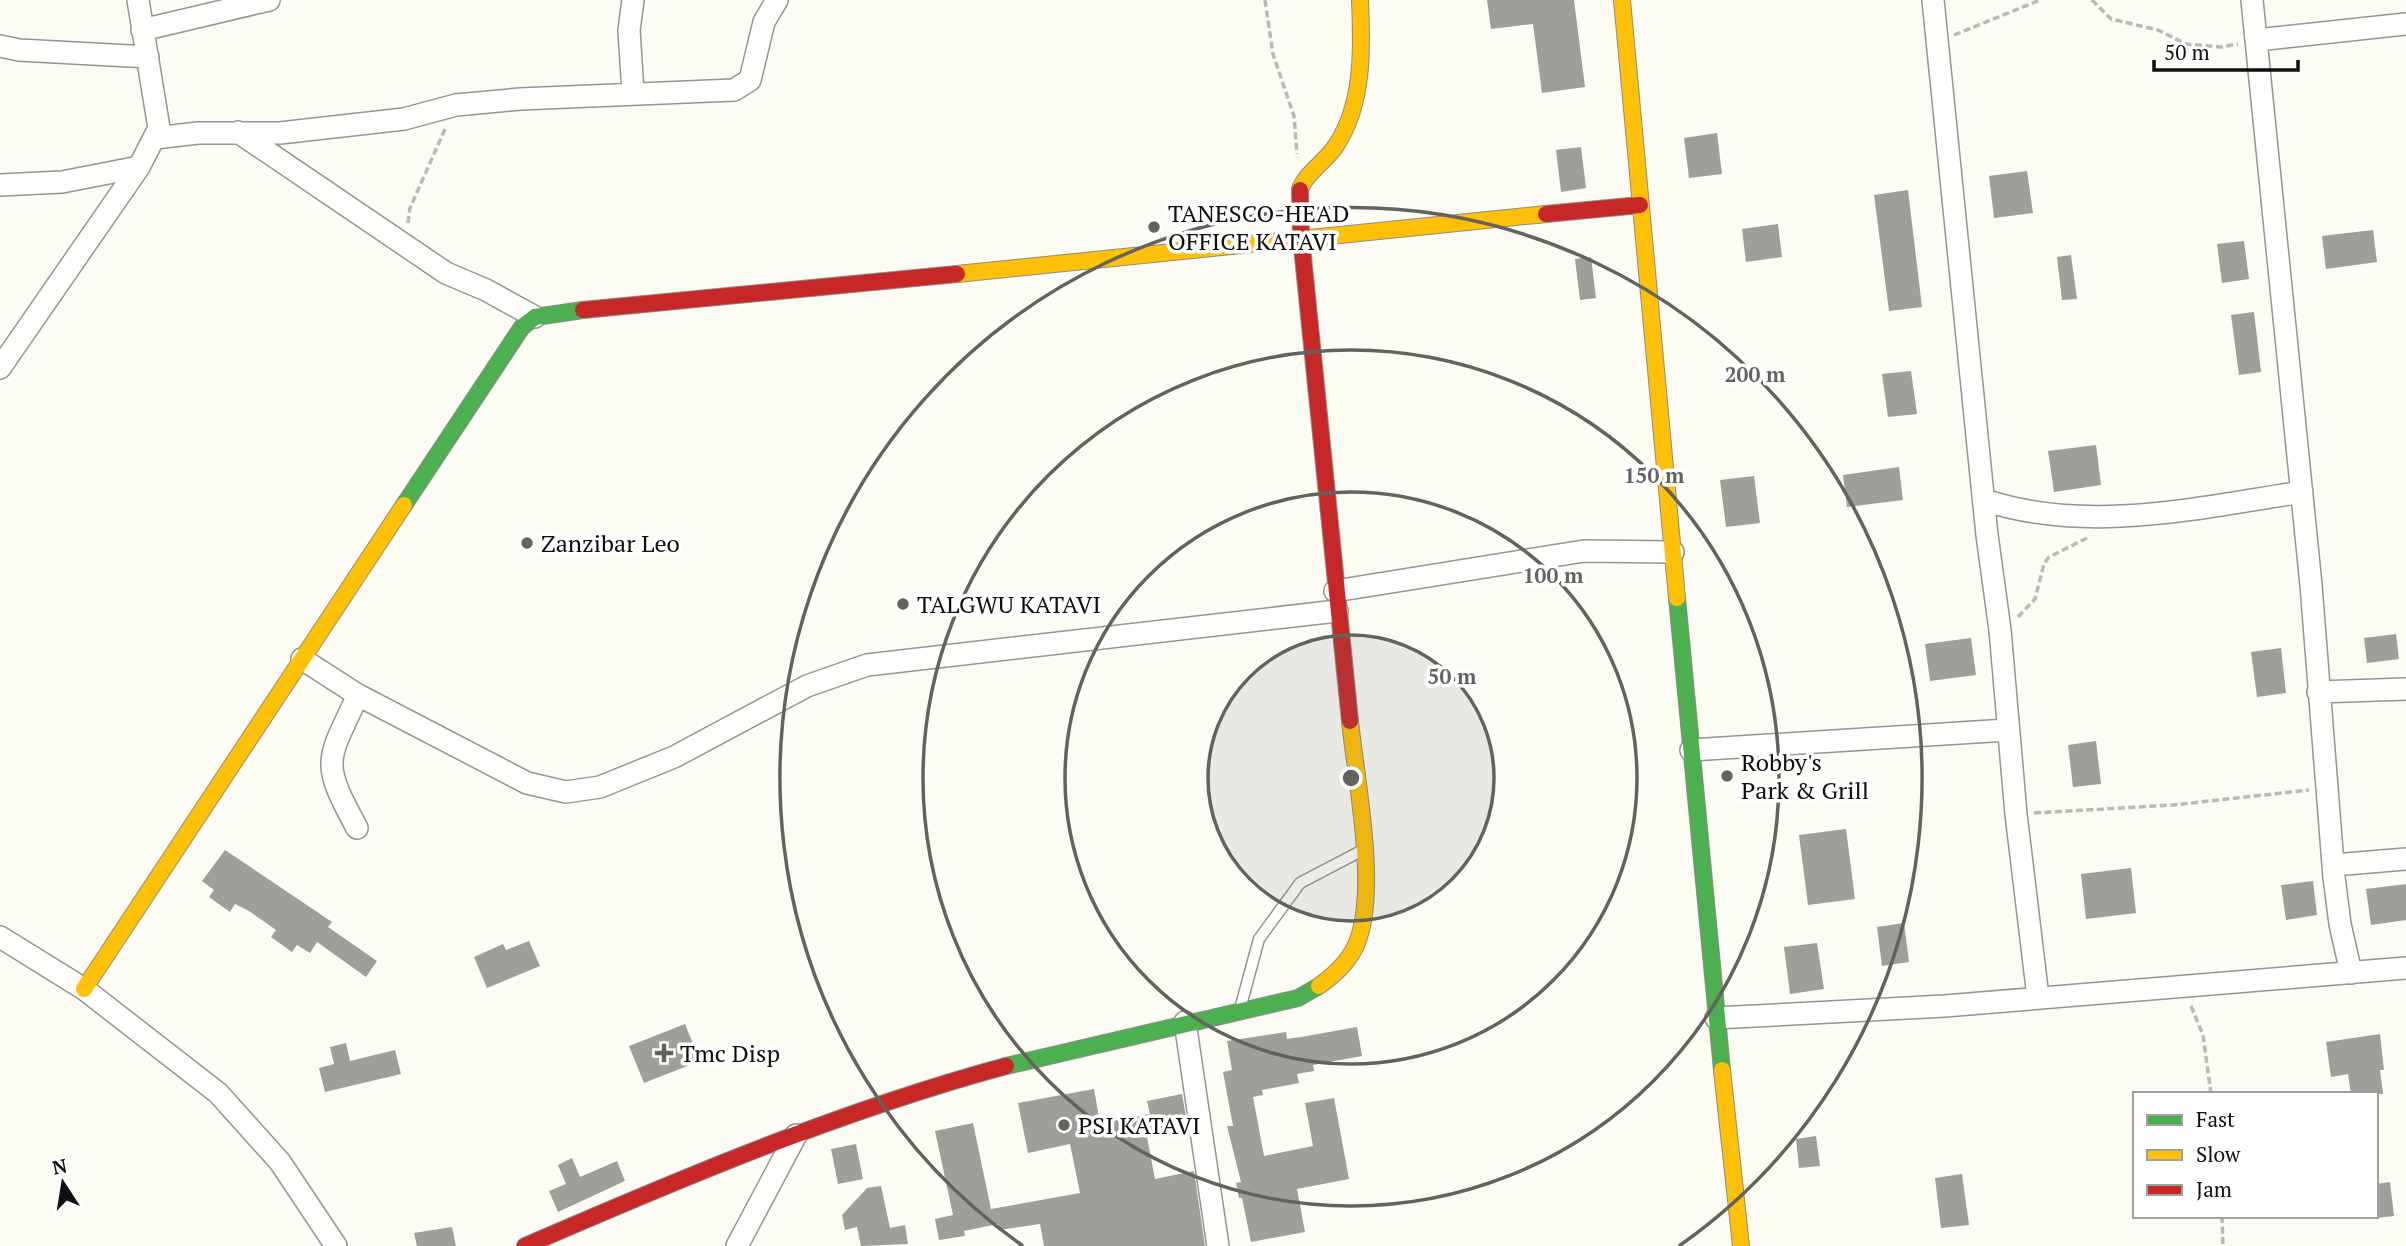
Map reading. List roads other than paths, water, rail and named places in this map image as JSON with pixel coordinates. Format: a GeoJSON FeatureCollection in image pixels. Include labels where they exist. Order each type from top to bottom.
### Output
{"type":"FeatureCollection","features":[{"type":"Feature","properties":{"kind":"street"},"geometry":{"type":"LineString","coordinates":[[0,368],[139,167],[155,138],[158,116],[138,0]]}},
{"type":"Feature","properties":{"kind":"street"},"geometry":{"type":"LineString","coordinates":[[142,30],[269,0]]}},
{"type":"Feature","properties":{"kind":"street"},"geometry":{"type":"LineString","coordinates":[[633,0],[629,30],[633,93]]}},
{"type":"Feature","properties":{"kind":"street"},"geometry":{"type":"LineString","coordinates":[[155,138],[198,133],[280,133],[404,119],[456,105],[633,93],[734,90],[750,80],[764,22],[777,0]]}},
{"type":"Feature","properties":{"kind":"street"},"geometry":{"type":"LineString","coordinates":[[525,1246],[796,1135],[914,1094],[1039,1056],[1298,998],[1327,983],[1344,967],[1362,934],[1365,880],[1301,237],[1300,187],[1341,140],[1349,118],[1362,62],[1360,0]]}},
{"type":"Feature","properties":{"kind":"street"},"geometry":{"type":"LineString","coordinates":[[1622,0],[1716,1018],[1741,1246]]}},
{"type":"Feature","properties":{"kind":"street"},"geometry":{"type":"LineString","coordinates":[[1933,0],[1987,535],[2000,630],[2015,814],[2038,997]]}},
{"type":"Feature","properties":{"kind":"street"},"geometry":{"type":"LineString","coordinates":[[2252,0],[2277,270],[2302,492],[2334,865],[2340,923],[2351,973]]}},
{"type":"Feature","properties":{"kind":"street"},"geometry":{"type":"LineString","coordinates":[[2257,40],[2406,24]]}},
{"type":"Feature","properties":{"kind":"street"},"geometry":{"type":"LineString","coordinates":[[0,46],[19,50],[148,57]]}},
{"type":"Feature","properties":{"kind":"street"},"geometry":{"type":"LineString","coordinates":[[238,132],[446,273],[486,290],[535,317]]}},
{"type":"Feature","properties":{"kind":"street"},"geometry":{"type":"LineString","coordinates":[[0,185],[62,181],[139,167]]}},
{"type":"Feature","properties":{"kind":"street"},"geometry":{"type":"LineString","coordinates":[[84,989],[522,327],[535,317],[552,313],[906,281],[1301,237],[1640,205]]}},
{"type":"Feature","properties":{"kind":"street"},"geometry":{"type":"LineString","coordinates":[[1984,500],[2019,511],[2064,517],[2128,516],[2302,492]]}},
{"type":"Feature","properties":{"kind":"street"},"geometry":{"type":"LineString","coordinates":[[1987,535],[2019,511]]}},
{"type":"Feature","properties":{"kind":"street"},"geometry":{"type":"LineString","coordinates":[[302,659],[358,695],[527,783],[566,792],[600,787],[674,757],[807,686],[867,665],[1336,601],[1584,551],[1673,552]]}},
{"type":"Feature","properties":{"kind":"street"},"geometry":{"type":"LineString","coordinates":[[2318,692],[2406,689]]}},
{"type":"Feature","properties":{"kind":"street"},"geometry":{"type":"LineString","coordinates":[[357,828],[331,777],[331,753],[358,695]]}},
{"type":"Feature","properties":{"kind":"street"},"geometry":{"type":"LineString","coordinates":[[1691,750],[2007,730]]}},
{"type":"Feature","properties":{"kind":"street"},"geometry":{"type":"LineString","coordinates":[[2334,865],[2406,859]]}},
{"type":"Feature","properties":{"kind":"street"},"geometry":{"type":"LineString","coordinates":[[0,937],[84,989],[218,1093],[280,1162],[336,1246]]}},
{"type":"Feature","properties":{"kind":"street"},"geometry":{"type":"LineString","coordinates":[[1716,1018],[1865,1012],[2406,968]]}},
{"type":"Feature","properties":{"kind":"street"},"geometry":{"type":"LineString","coordinates":[[1185,1022],[1218,1246]]}},
{"type":"Feature","properties":{"kind":"street"},"geometry":{"type":"LineString","coordinates":[[737,1246],[796,1135]]}},
{"type":"Feature","properties":{"kind":"lane"},"geometry":{"type":"LineString","coordinates":[[1239,1012],[1259,939],[1300,883],[1363,850]]}},
{"type":"Feature","properties":{"kind":"place","name":"TANESCO-HEAD OFFICE KATAVI"},"geometry":{"type":"Point","coordinates":[1154,227]}},
{"type":"Feature","properties":{"kind":"place","name":"Zanzibar Leo"},"geometry":{"type":"Point","coordinates":[527,543]}},
{"type":"Feature","properties":{"kind":"place","name":"TALGWU KATAVI"},"geometry":{"type":"Point","coordinates":[903,604]}},
{"type":"Feature","properties":{"kind":"place","name":"Robby's Park & Grill"},"geometry":{"type":"Point","coordinates":[1727,776]}},
{"type":"Feature","properties":{"kind":"place","name":"Tmc Disp"},"geometry":{"type":"Point","coordinates":[664,1053]}},
{"type":"Feature","properties":{"kind":"place","name":"PSI KATAVI"},"geometry":{"type":"Point","coordinates":[1064,1125]}}]}
